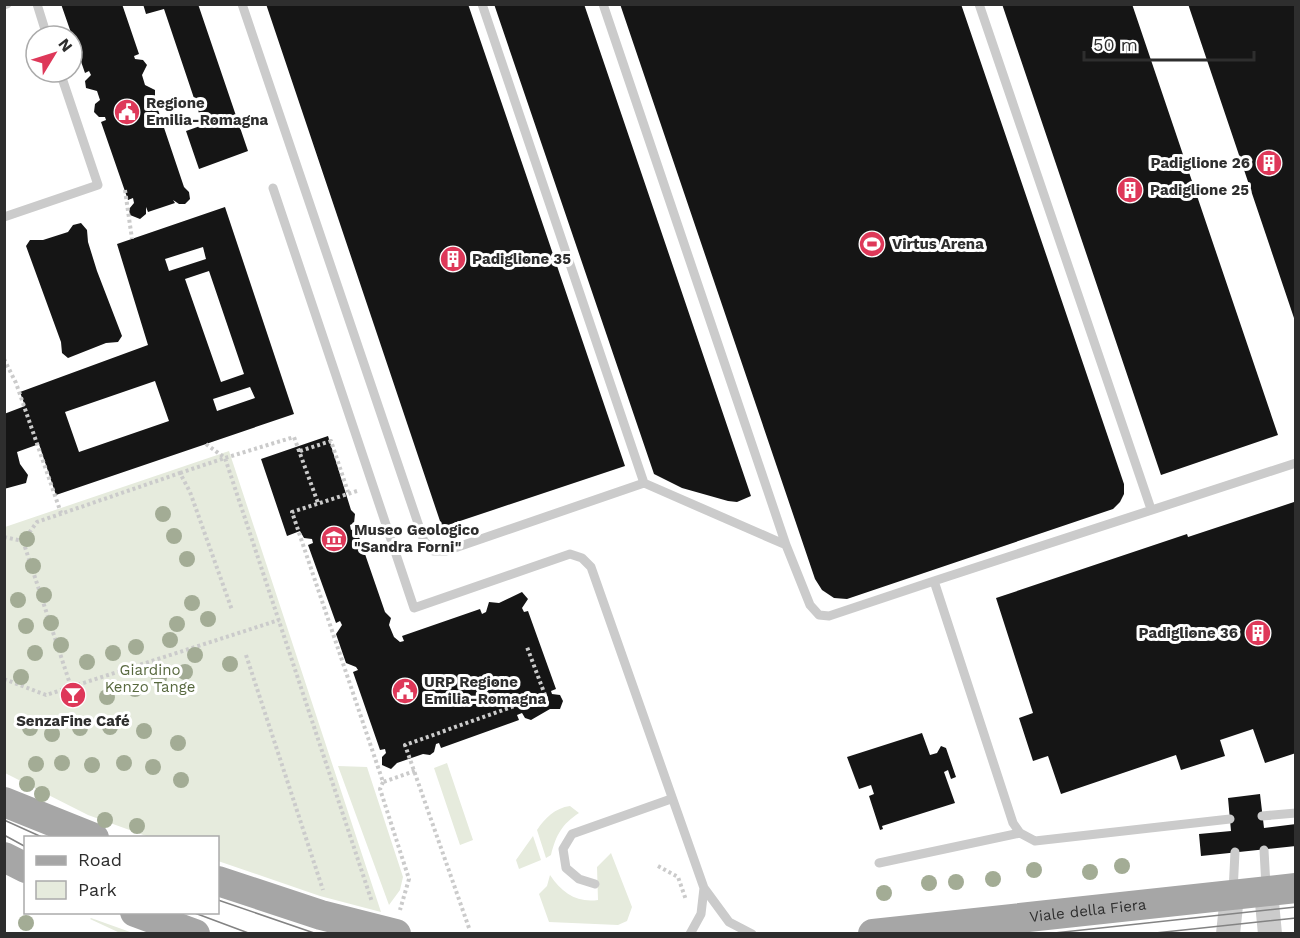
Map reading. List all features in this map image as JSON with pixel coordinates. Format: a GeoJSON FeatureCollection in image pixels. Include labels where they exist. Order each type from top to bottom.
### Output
{"type":"FeatureCollection","features":[{"type":"Feature","properties":{"kind":"main road"},"geometry":{"type":"LineString","coordinates":[[4,802],[91,836]]}},
{"type":"Feature","properties":{"kind":"main road"},"geometry":{"type":"LineString","coordinates":[[4,857],[24,867]]}},
{"type":"Feature","properties":{"kind":"main road"},"geometry":{"type":"LineString","coordinates":[[219,881],[321,915],[397,926]]}},
{"type":"Feature","properties":{"kind":"main road","name":"Viale della Fiera"},"geometry":{"type":"LineString","coordinates":[[873,933],[1296,888]]}},
{"type":"Feature","properties":{"kind":"main road"},"geometry":{"type":"LineString","coordinates":[[141,914],[195,933]]}},
{"type":"Feature","properties":{"kind":"street"},"geometry":{"type":"LineString","coordinates":[[1266,892],[1270,933]]}},
{"type":"Feature","properties":{"kind":"street"},"geometry":{"type":"LineString","coordinates":[[1228,933],[1232,896]]}},
{"type":"Feature","properties":{"kind":"lane"},"geometry":{"type":"LineString","coordinates":[[36,4],[43,24]]}},
{"type":"Feature","properties":{"kind":"lane"},"geometry":{"type":"LineString","coordinates":[[242,4],[424,541],[432,551],[446,551],[644,483],[786,544]]}},
{"type":"Feature","properties":{"kind":"lane"},"geometry":{"type":"LineString","coordinates":[[482,4],[644,483]]}},
{"type":"Feature","properties":{"kind":"lane"},"geometry":{"type":"LineString","coordinates":[[603,4],[786,544],[810,605],[819,615],[829,616],[1296,463]]}},
{"type":"Feature","properties":{"kind":"lane"},"geometry":{"type":"LineString","coordinates":[[979,4],[1151,509]]}},
{"type":"Feature","properties":{"kind":"lane"},"geometry":{"type":"LineString","coordinates":[[4,217],[98,185],[64,84]]}},
{"type":"Feature","properties":{"kind":"lane"},"geometry":{"type":"LineString","coordinates":[[273,188],[414,608],[570,554],[582,558],[591,567],[704,888],[729,922],[752,933]]}},
{"type":"Feature","properties":{"kind":"lane"},"geometry":{"type":"LineString","coordinates":[[934,581],[1013,823],[1020,833],[1035,840],[1230,819]]}},
{"type":"Feature","properties":{"kind":"lane"},"geometry":{"type":"LineString","coordinates":[[595,884],[579,879],[566,868],[563,849],[572,834],[671,799]]}},
{"type":"Feature","properties":{"kind":"lane"},"geometry":{"type":"LineString","coordinates":[[1262,816],[1296,813]]}},
{"type":"Feature","properties":{"kind":"lane"},"geometry":{"type":"LineString","coordinates":[[879,864],[1020,833]]}},
{"type":"Feature","properties":{"kind":"lane"},"geometry":{"type":"LineString","coordinates":[[1264,850],[1266,892]]}},
{"type":"Feature","properties":{"kind":"lane"},"geometry":{"type":"LineString","coordinates":[[1232,896],[1235,852]]}},
{"type":"Feature","properties":{"kind":"lane"},"geometry":{"type":"LineString","coordinates":[[690,933],[701,914],[704,888]]}},
{"type":"Feature","properties":{"kind":"path"},"geometry":{"type":"LineString","coordinates":[[125,190],[132,239]]}},
{"type":"Feature","properties":{"kind":"path"},"geometry":{"type":"LineString","coordinates":[[4,359],[16,383],[61,513]]}},
{"type":"Feature","properties":{"kind":"path"},"geometry":{"type":"LineString","coordinates":[[23,542],[37,522],[294,437],[318,502]]}},
{"type":"Feature","properties":{"kind":"path"},"geometry":{"type":"LineString","coordinates":[[300,451],[331,441],[348,492]]}},
{"type":"Feature","properties":{"kind":"path"},"geometry":{"type":"LineString","coordinates":[[206,444],[225,458],[375,911]]}},
{"type":"Feature","properties":{"kind":"path"},"geometry":{"type":"LineString","coordinates":[[180,473],[190,492],[232,610]]}},
{"type":"Feature","properties":{"kind":"path"},"geometry":{"type":"LineString","coordinates":[[361,501],[357,490],[292,512],[383,782],[380,789],[409,879],[397,926]]}},
{"type":"Feature","properties":{"kind":"path"},"geometry":{"type":"LineString","coordinates":[[4,537],[23,542]]}},
{"type":"Feature","properties":{"kind":"path"},"geometry":{"type":"LineString","coordinates":[[23,542],[71,687]]}},
{"type":"Feature","properties":{"kind":"path"},"geometry":{"type":"LineString","coordinates":[[4,679],[46,695],[279,620]]}},
{"type":"Feature","properties":{"kind":"path"},"geometry":{"type":"LineString","coordinates":[[469,928],[405,745],[545,695],[527,647]]}},
{"type":"Feature","properties":{"kind":"path"},"geometry":{"type":"LineString","coordinates":[[246,655],[326,898]]}},
{"type":"Feature","properties":{"kind":"path"},"geometry":{"type":"LineString","coordinates":[[383,782],[415,771]]}},
{"type":"Feature","properties":{"kind":"path"},"geometry":{"type":"LineString","coordinates":[[658,866],[678,877],[687,910]]}},
{"type":"Feature","properties":{"kind":"green space","name":"Giardino Kenzo Tange"},"geometry":{"type":"Polygon","coordinates":[[[229,451],[381,912],[320,896],[219,861],[219,836],[146,836],[88,815],[5,773],[5,527],[229,451]]]}},
{"type":"Feature","properties":{"kind":"green space"},"geometry":{"type":"Polygon","coordinates":[[[447,763],[473,840],[460,845],[434,768],[447,763]]]}},
{"type":"Feature","properties":{"kind":"green space"},"geometry":{"type":"Polygon","coordinates":[[[338,766],[367,767],[403,877],[400,890],[389,905],[338,766]]]}},
{"type":"Feature","properties":{"kind":"green space"},"geometry":{"type":"Polygon","coordinates":[[[570,806],[579,813],[564,826],[551,855],[546,858],[537,830],[551,814],[570,806]]]}},
{"type":"Feature","properties":{"kind":"green space"},"geometry":{"type":"Polygon","coordinates":[[[533,836],[541,860],[519,869],[516,860],[533,836]]]}},
{"type":"Feature","properties":{"kind":"green space"},"geometry":{"type":"Polygon","coordinates":[[[611,853],[632,907],[627,921],[618,925],[549,922],[539,894],[547,886],[550,875],[565,892],[583,900],[598,900],[597,867],[611,853]]]}},
{"type":"Feature","properties":{"kind":"green space"},"geometry":{"type":"Polygon","coordinates":[[[91,918],[133,933],[120,933],[91,918]]]}},
{"type":"Feature","properties":{"kind":"building","name":"Regione Emilia-Romagna"},"geometry":{"type":"Polygon","coordinates":[[[61,4],[122,4],[139,54],[134,56],[135,59],[143,60],[147,65],[142,75],[145,85],[155,90],[155,98],[149,102],[151,105],[156,104],[184,187],[189,192],[190,199],[185,204],[179,204],[173,200],[175,203],[148,212],[146,207],[146,214],[140,219],[130,215],[129,209],[134,203],[133,198],[128,200],[101,122],[106,120],[105,117],[99,117],[94,112],[95,104],[100,100],[97,91],[86,88],[85,81],[91,75],[89,71],[85,73],[84,70],[84,24],[68,24],[61,4]]]}},
{"type":"Feature","properties":{"kind":"building"},"geometry":{"type":"Polygon","coordinates":[[[143,4],[198,4],[248,151],[199,169],[186,131],[203,125],[164,9],[146,14],[143,4]]]}},
{"type":"Feature","properties":{"kind":"building","name":"Padiglione 35"},"geometry":{"type":"Polygon","coordinates":[[[266,4],[468,4],[625,466],[442,527],[266,4]]]}},
{"type":"Feature","properties":{"kind":"building"},"geometry":{"type":"Polygon","coordinates":[[[494,4],[584,4],[751,496],[737,502],[728,501],[682,488],[654,474],[494,4]]]}},
{"type":"Feature","properties":{"kind":"building","name":"Virtus Arena"},"geometry":{"type":"Polygon","coordinates":[[[620,4],[961,4],[1124,484],[1124,494],[1113,509],[847,599],[834,598],[822,590],[815,579],[620,4]]]}},
{"type":"Feature","properties":{"kind":"building","name":"Padiglione 25"},"geometry":{"type":"Polygon","coordinates":[[[1002,4],[1132,4],[1278,435],[1161,475],[1002,4]]]}},
{"type":"Feature","properties":{"kind":"building","name":"Padiglione 26"},"geometry":{"type":"Polygon","coordinates":[[[1188,4],[1296,4],[1296,321],[1295,321],[1188,4]]]}},
{"type":"Feature","properties":{"kind":"building"},"geometry":{"type":"Polygon","coordinates":[[[225,207],[294,414],[56,495],[39,444],[17,452],[20,464],[28,475],[26,483],[4,489],[4,414],[25,406],[20,392],[148,345],[117,244],[225,207]],[[203,247],[165,259],[169,271],[206,259],[203,247]],[[209,271],[185,279],[221,382],[244,374],[209,271]],[[155,381],[65,412],[79,452],[169,421],[155,381]],[[250,387],[213,399],[217,411],[255,398],[250,387]]]}},
{"type":"Feature","properties":{"kind":"building"},"geometry":{"type":"Polygon","coordinates":[[[81,223],[87,230],[88,242],[97,271],[122,336],[118,342],[106,343],[68,358],[62,353],[61,342],[26,246],[30,240],[43,240],[68,232],[73,225],[81,223]]]}},
{"type":"Feature","properties":{"kind":"building"},"geometry":{"type":"Polygon","coordinates":[[[328,436],[351,510],[355,514],[354,523],[350,525],[351,530],[356,528],[385,612],[391,618],[389,625],[394,637],[400,642],[404,641],[402,636],[480,609],[482,614],[486,612],[489,602],[499,603],[522,592],[528,599],[522,608],[524,612],[528,611],[556,689],[551,691],[552,694],[560,695],[563,701],[560,709],[550,709],[531,720],[525,718],[522,713],[517,715],[519,720],[441,748],[439,743],[436,744],[434,752],[430,755],[423,754],[397,763],[391,769],[382,765],[385,749],[380,750],[353,672],[358,670],[346,663],[336,634],[342,625],[340,621],[336,623],[308,545],[313,543],[312,539],[304,538],[300,531],[287,536],[261,459],[328,436]]]}},
{"type":"Feature","properties":{"kind":"building"},"geometry":{"type":"Polygon","coordinates":[[[1294,502],[1296,753],[1265,763],[1253,729],[1220,740],[1225,756],[1181,770],[1176,755],[1061,794],[1048,756],[1033,761],[1019,718],[1033,713],[996,598],[1187,534],[1188,537],[1294,502]]]}},
{"type":"Feature","properties":{"kind":"building"},"geometry":{"type":"Polygon","coordinates":[[[922,733],[930,755],[937,753],[941,746],[946,748],[956,777],[951,779],[948,770],[944,772],[955,803],[882,826],[883,829],[880,830],[869,796],[874,794],[871,785],[859,789],[847,757],[922,733]]]}},
{"type":"Feature","properties":{"kind":"building"},"geometry":{"type":"Polygon","coordinates":[[[1260,794],[1264,828],[1296,824],[1296,846],[1201,856],[1199,834],[1231,831],[1228,798],[1260,794]]]}},
{"type":"Feature","properties":{"kind":"tram line"},"geometry":{"type":"LineString","coordinates":[[4,820],[40,836]]}},
{"type":"Feature","properties":{"kind":"tram line"},"geometry":{"type":"LineString","coordinates":[[4,835],[24,846]]}},
{"type":"Feature","properties":{"kind":"tram line"},"geometry":{"type":"LineString","coordinates":[[219,900],[317,934]]}},
{"type":"Feature","properties":{"kind":"tram line"},"geometry":{"type":"LineString","coordinates":[[1045,934],[1296,907]]}},
{"type":"Feature","properties":{"kind":"tram line"},"geometry":{"type":"LineString","coordinates":[[197,914],[251,934]]}},
{"type":"Feature","properties":{"kind":"tram line"},"geometry":{"type":"LineString","coordinates":[[1146,934],[1296,918]]}},
{"type":"Feature","properties":{"kind":"place","name":"Regione Emilia-Romagna"},"geometry":{"type":"Point","coordinates":[127,112]}},
{"type":"Feature","properties":{"kind":"place","name":"Padiglione 26"},"geometry":{"type":"Point","coordinates":[1269,163]}},
{"type":"Feature","properties":{"kind":"place","name":"Padiglione 25"},"geometry":{"type":"Point","coordinates":[1130,190]}},
{"type":"Feature","properties":{"kind":"place","name":"Virtus Arena"},"geometry":{"type":"Point","coordinates":[872,244]}},
{"type":"Feature","properties":{"kind":"place","name":"Padiglione 35"},"geometry":{"type":"Point","coordinates":[453,259]}},
{"type":"Feature","properties":{"kind":"place","name":"Museo Geologico \"Sandra Forni\""},"geometry":{"type":"Point","coordinates":[334,539]}},
{"type":"Feature","properties":{"kind":"place","name":"Padiglione 36"},"geometry":{"type":"Point","coordinates":[1258,633]}},
{"type":"Feature","properties":{"kind":"place","name":"URP Regione Emilia-Romagna"},"geometry":{"type":"Point","coordinates":[405,691]}},
{"type":"Feature","properties":{"kind":"place","name":"SenzaFine Café"},"geometry":{"type":"Point","coordinates":[73,695]}}]}
